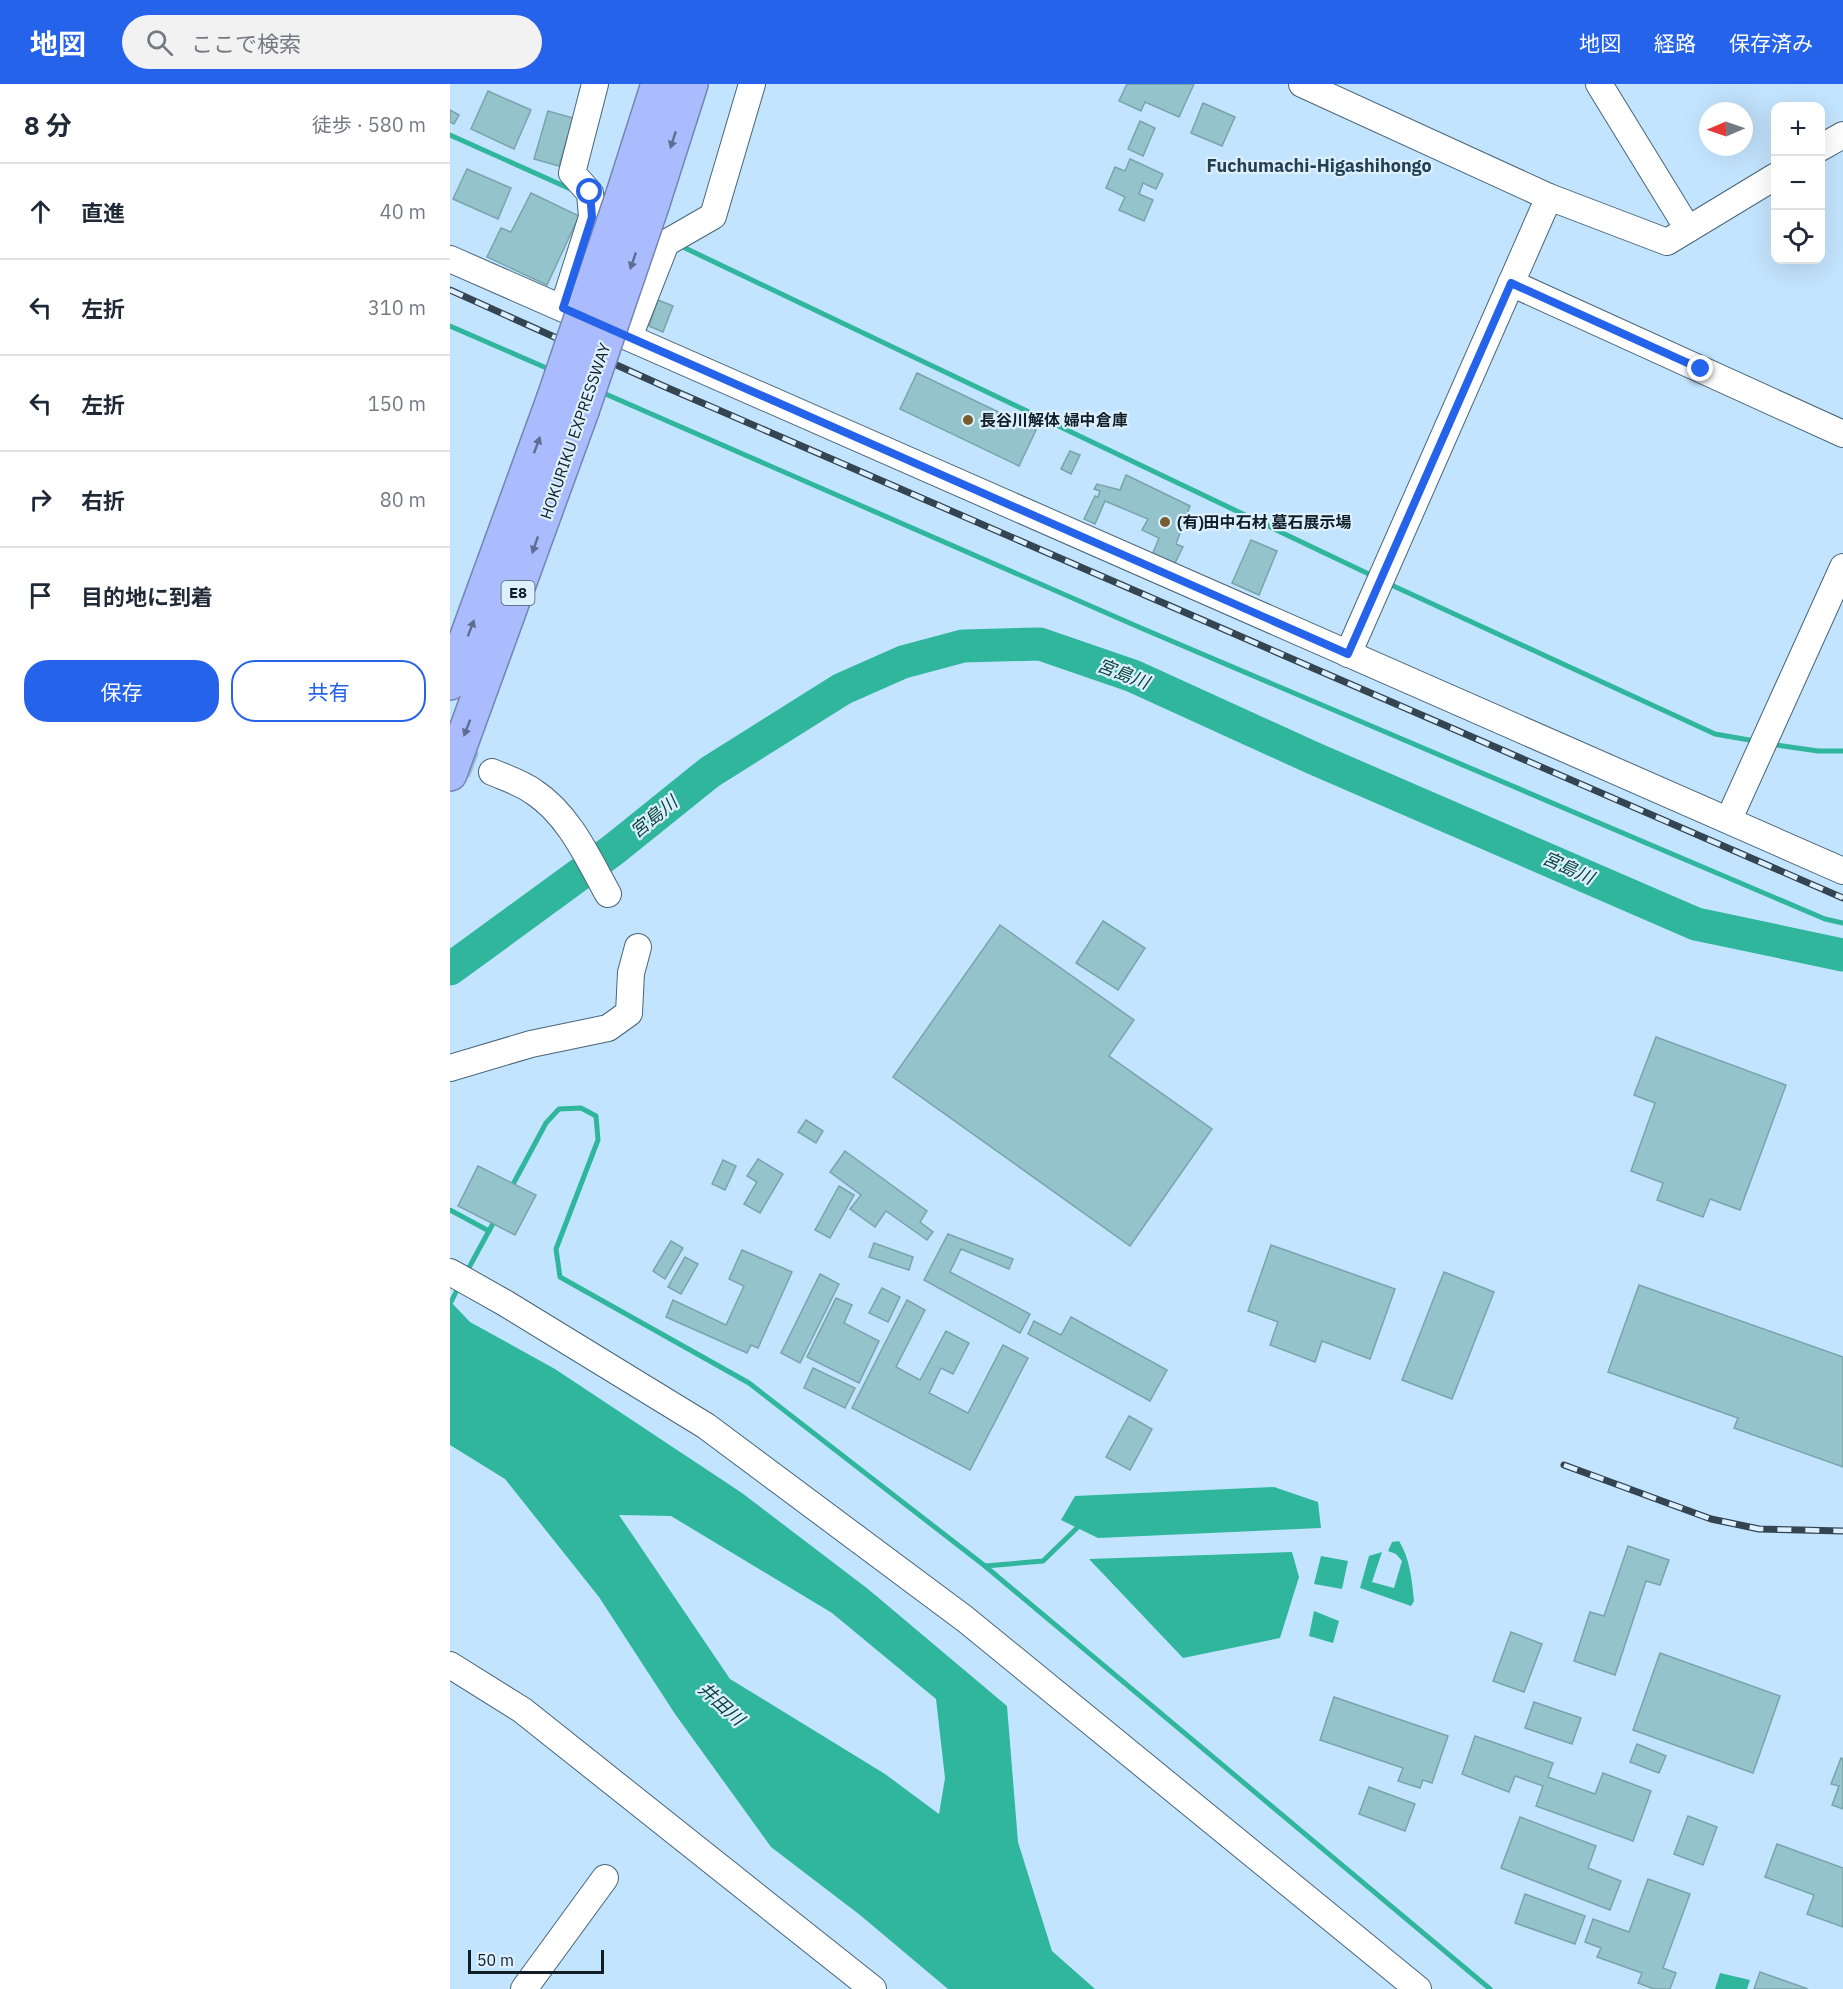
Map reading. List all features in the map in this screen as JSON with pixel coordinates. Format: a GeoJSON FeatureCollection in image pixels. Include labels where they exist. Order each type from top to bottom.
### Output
{"type":"FeatureCollection","features":[{"type":"Feature","properties":{"kind":"highway","name":"HOKURIKU EXPRESSWAY"},"geometry":{"type":"LineString","coordinates":[[637,201],[658,84]]}},
{"type":"Feature","properties":{"kind":"highway","name":"HOKURIKU EXPRESSWAY"},"geometry":{"type":"LineString","coordinates":[[450,774],[567,405],[637,201],[691,84]]}},
{"type":"Feature","properties":{"kind":"highway","name":"HOKURIKU EXPRESSWAY"},"geometry":{"type":"LineString","coordinates":[[450,683],[567,405]]}},
{"type":"Feature","properties":{"kind":"street"},"geometry":{"type":"LineString","coordinates":[[563,308],[592,217],[590,192],[572,173],[595,84]]}},
{"type":"Feature","properties":{"kind":"street"},"geometry":{"type":"LineString","coordinates":[[628,337],[666,243],[713,216],[752,84]]}},
{"type":"Feature","properties":{"kind":"street"},"geometry":{"type":"LineString","coordinates":[[1302,84],[1549,197],[1667,242],[1771,179]]}},
{"type":"Feature","properties":{"kind":"street"},"geometry":{"type":"LineString","coordinates":[[1599,84],[1688,230]]}},
{"type":"Feature","properties":{"kind":"street"},"geometry":{"type":"LineString","coordinates":[[1825,146],[1843,135]]}},
{"type":"Feature","properties":{"kind":"street"},"geometry":{"type":"LineString","coordinates":[[1348,654],[1549,197]]}},
{"type":"Feature","properties":{"kind":"street"},"geometry":{"type":"LineString","coordinates":[[450,259],[1843,871]]}},
{"type":"Feature","properties":{"kind":"street"},"geometry":{"type":"LineString","coordinates":[[1511,283],[1843,434]]}},
{"type":"Feature","properties":{"kind":"street"},"geometry":{"type":"LineString","coordinates":[[1729,819],[1843,567]]}},
{"type":"Feature","properties":{"kind":"street"},"geometry":{"type":"LineString","coordinates":[[492,772],[532,790],[552,805],[576,838],[608,894]]}},
{"type":"Feature","properties":{"kind":"street"},"geometry":{"type":"LineString","coordinates":[[450,1068],[531,1044],[608,1028],[628,1013],[631,973],[638,947]]}},
{"type":"Feature","properties":{"kind":"street"},"geometry":{"type":"LineString","coordinates":[[450,1272],[505,1302],[696,1420],[764,1469],[965,1619],[1418,1989]]}},
{"type":"Feature","properties":{"kind":"street"},"geometry":{"type":"LineString","coordinates":[[450,1665],[522,1710],[873,1989]]}},
{"type":"Feature","properties":{"kind":"street"},"geometry":{"type":"LineString","coordinates":[[524,1989],[605,1878]]}},
{"type":"Feature","properties":{"kind":"water","name":"井田川"},"geometry":{"type":"Polygon","coordinates":[[[450,1301],[470,1322],[555,1369],[742,1493],[868,1589],[1007,1706],[1018,1842],[1052,1951],[1095,1989],[948,1989],[860,1915],[771,1847],[675,1714],[599,1597],[505,1479],[450,1445],[450,1301]],[[619,1515],[730,1679],[885,1774],[939,1814],[945,1778],[936,1699],[832,1613],[671,1516],[619,1515]]]}},
{"type":"Feature","properties":{"kind":"water"},"geometry":{"type":"Polygon","coordinates":[[[1274,1487],[1318,1502],[1321,1528],[1098,1538],[1061,1520],[1075,1496],[1274,1487]]]}},
{"type":"Feature","properties":{"kind":"water"},"geometry":{"type":"Polygon","coordinates":[[[1399,1541],[1410,1570],[1414,1601],[1411,1606],[1360,1588],[1369,1556],[1382,1552],[1372,1582],[1394,1588],[1402,1561],[1396,1554],[1388,1551],[1392,1542],[1399,1541]]]}},
{"type":"Feature","properties":{"kind":"water"},"geometry":{"type":"Polygon","coordinates":[[[1292,1552],[1299,1577],[1280,1638],[1183,1658],[1089,1559],[1292,1552]]]}},
{"type":"Feature","properties":{"kind":"water"},"geometry":{"type":"Polygon","coordinates":[[[1321,1556],[1348,1561],[1342,1589],[1314,1584],[1321,1556]]]}},
{"type":"Feature","properties":{"kind":"water"},"geometry":{"type":"Polygon","coordinates":[[[1314,1611],[1339,1621],[1333,1643],[1309,1636],[1314,1611]]]}},
{"type":"Feature","properties":{"kind":"water"},"geometry":{"type":"Polygon","coordinates":[[[1720,1973],[1750,1980],[1747,1989],[1715,1989],[1720,1973]]]}},
{"type":"Feature","properties":{"kind":"building"},"geometry":{"type":"Polygon","coordinates":[[[1127,84],[1194,84],[1179,117],[1145,102],[1141,111],[1119,101],[1127,84]]]}},
{"type":"Feature","properties":{"kind":"building"},"geometry":{"type":"Polygon","coordinates":[[[488,91],[531,110],[514,149],[471,129],[488,91]]]}},
{"type":"Feature","properties":{"kind":"building"},"geometry":{"type":"Polygon","coordinates":[[[1203,103],[1235,117],[1222,146],[1191,133],[1203,103]]]}},
{"type":"Feature","properties":{"kind":"building"},"geometry":{"type":"Polygon","coordinates":[[[450,110],[459,115],[454,124],[450,122],[450,110]]]}},
{"type":"Feature","properties":{"kind":"building"},"geometry":{"type":"Polygon","coordinates":[[[548,111],[573,118],[559,166],[534,159],[548,111]]]}},
{"type":"Feature","properties":{"kind":"building"},"geometry":{"type":"Polygon","coordinates":[[[1140,121],[1155,128],[1143,156],[1128,149],[1140,121]]]}},
{"type":"Feature","properties":{"kind":"building"},"geometry":{"type":"Polygon","coordinates":[[[1130,159],[1163,174],[1156,189],[1143,183],[1139,194],[1153,200],[1144,221],[1119,210],[1125,197],[1106,188],[1115,167],[1125,171],[1130,159]]]}},
{"type":"Feature","properties":{"kind":"building"},"geometry":{"type":"Polygon","coordinates":[[[467,169],[511,188],[498,219],[453,199],[467,169]]]}},
{"type":"Feature","properties":{"kind":"building"},"geometry":{"type":"Polygon","coordinates":[[[531,193],[579,216],[547,285],[487,257],[501,228],[511,232],[531,193]]]}},
{"type":"Feature","properties":{"kind":"building"},"geometry":{"type":"Polygon","coordinates":[[[658,300],[673,306],[663,332],[649,326],[658,300]]]}},
{"type":"Feature","properties":{"kind":"building","name":"長谷川解体 婦中倉庫"},"geometry":{"type":"Polygon","coordinates":[[[917,373],[1036,430],[1019,466],[900,409],[917,373]]]}},
{"type":"Feature","properties":{"kind":"building"},"geometry":{"type":"Polygon","coordinates":[[[1070,451],[1080,455],[1071,474],[1061,469],[1070,451]]]}},
{"type":"Feature","properties":{"kind":"building","name":"(有)田中石材 墓石展示場"},"geometry":{"type":"Polygon","coordinates":[[[1126,475],[1190,506],[1176,544],[1183,547],[1174,565],[1152,555],[1159,538],[1142,530],[1148,519],[1105,501],[1095,524],[1084,519],[1095,496],[1098,497],[1100,491],[1094,489],[1097,484],[1120,490],[1126,475]]]}},
{"type":"Feature","properties":{"kind":"building"},"geometry":{"type":"Polygon","coordinates":[[[1251,540],[1277,551],[1259,595],[1232,583],[1251,540]]]}},
{"type":"Feature","properties":{"kind":"building"},"geometry":{"type":"Polygon","coordinates":[[[1103,921],[1145,948],[1118,990],[1076,963],[1103,921]]]}},
{"type":"Feature","properties":{"kind":"building"},"geometry":{"type":"Polygon","coordinates":[[[1000,925],[1134,1020],[1109,1056],[1212,1129],[1130,1246],[893,1077],[1000,925]]]}},
{"type":"Feature","properties":{"kind":"building"},"geometry":{"type":"Polygon","coordinates":[[[1656,1037],[1786,1085],[1740,1210],[1710,1199],[1703,1217],[1657,1200],[1663,1183],[1631,1171],[1655,1103],[1634,1095],[1656,1037]]]}},
{"type":"Feature","properties":{"kind":"building"},"geometry":{"type":"Polygon","coordinates":[[[806,1120],[823,1131],[816,1143],[798,1132],[806,1120]]]}},
{"type":"Feature","properties":{"kind":"building"},"geometry":{"type":"Polygon","coordinates":[[[845,1151],[927,1211],[920,1222],[933,1232],[927,1240],[886,1211],[875,1227],[850,1209],[861,1195],[830,1172],[845,1151]]]}},
{"type":"Feature","properties":{"kind":"building"},"geometry":{"type":"Polygon","coordinates":[[[758,1159],[783,1174],[760,1213],[744,1204],[757,1182],[747,1176],[758,1159]]]}},
{"type":"Feature","properties":{"kind":"building"},"geometry":{"type":"Polygon","coordinates":[[[723,1160],[736,1166],[725,1190],[712,1184],[723,1160]]]}},
{"type":"Feature","properties":{"kind":"building"},"geometry":{"type":"Polygon","coordinates":[[[478,1166],[536,1195],[515,1235],[458,1206],[478,1166]]]}},
{"type":"Feature","properties":{"kind":"building"},"geometry":{"type":"Polygon","coordinates":[[[839,1186],[854,1195],[830,1238],[815,1230],[839,1186]]]}},
{"type":"Feature","properties":{"kind":"building"},"geometry":{"type":"Polygon","coordinates":[[[948,1234],[1013,1259],[1009,1269],[961,1249],[950,1272],[1030,1314],[1020,1333],[924,1280],[948,1234]]]}},
{"type":"Feature","properties":{"kind":"building"},"geometry":{"type":"Polygon","coordinates":[[[671,1241],[683,1248],[665,1279],[653,1271],[671,1241]]]}},
{"type":"Feature","properties":{"kind":"building"},"geometry":{"type":"Polygon","coordinates":[[[874,1243],[913,1257],[909,1270],[869,1257],[874,1243]]]}},
{"type":"Feature","properties":{"kind":"building"},"geometry":{"type":"Polygon","coordinates":[[[1271,1245],[1395,1289],[1370,1359],[1322,1341],[1315,1362],[1270,1345],[1278,1322],[1248,1311],[1271,1245]]]}},
{"type":"Feature","properties":{"kind":"building"},"geometry":{"type":"Polygon","coordinates":[[[742,1250],[792,1272],[758,1348],[751,1345],[747,1353],[666,1317],[673,1300],[726,1325],[744,1286],[729,1279],[742,1250]]]}},
{"type":"Feature","properties":{"kind":"building"},"geometry":{"type":"Polygon","coordinates":[[[685,1257],[698,1264],[681,1294],[668,1287],[685,1257]]]}},
{"type":"Feature","properties":{"kind":"building"},"geometry":{"type":"Polygon","coordinates":[[[1444,1272],[1494,1292],[1452,1399],[1402,1380],[1444,1272]]]}},
{"type":"Feature","properties":{"kind":"building"},"geometry":{"type":"Polygon","coordinates":[[[820,1274],[839,1284],[800,1363],[781,1353],[820,1274]]]}},
{"type":"Feature","properties":{"kind":"building"},"geometry":{"type":"Polygon","coordinates":[[[1639,1285],[1843,1357],[1843,1467],[1734,1428],[1738,1418],[1608,1372],[1639,1285]]]}},
{"type":"Feature","properties":{"kind":"building"},"geometry":{"type":"Polygon","coordinates":[[[882,1288],[900,1297],[888,1322],[869,1313],[882,1288]]]}},
{"type":"Feature","properties":{"kind":"building"},"geometry":{"type":"Polygon","coordinates":[[[836,1298],[852,1305],[844,1323],[879,1341],[859,1383],[807,1357],[836,1298]]]}},
{"type":"Feature","properties":{"kind":"building"},"geometry":{"type":"Polygon","coordinates":[[[907,1300],[925,1310],[896,1367],[920,1380],[946,1331],[969,1343],[953,1374],[941,1368],[929,1393],[968,1413],[1003,1345],[1028,1358],[970,1470],[852,1408],[907,1300]]]}},
{"type":"Feature","properties":{"kind":"building"},"geometry":{"type":"Polygon","coordinates":[[[1071,1317],[1167,1370],[1150,1401],[1028,1334],[1034,1321],[1061,1335],[1071,1317]]]}},
{"type":"Feature","properties":{"kind":"building"},"geometry":{"type":"Polygon","coordinates":[[[813,1368],[855,1388],[845,1408],[804,1388],[813,1368]]]}},
{"type":"Feature","properties":{"kind":"building"},"geometry":{"type":"Polygon","coordinates":[[[1129,1416],[1152,1429],[1130,1470],[1106,1457],[1129,1416]]]}},
{"type":"Feature","properties":{"kind":"building"},"geometry":{"type":"Polygon","coordinates":[[[1628,1546],[1669,1560],[1660,1585],[1646,1581],[1615,1675],[1574,1661],[1590,1612],[1604,1616],[1628,1546]]]}},
{"type":"Feature","properties":{"kind":"building"},"geometry":{"type":"Polygon","coordinates":[[[1511,1632],[1542,1644],[1524,1692],[1493,1681],[1511,1632]]]}},
{"type":"Feature","properties":{"kind":"building"},"geometry":{"type":"Polygon","coordinates":[[[1660,1653],[1780,1696],[1753,1773],[1633,1730],[1660,1653]]]}},
{"type":"Feature","properties":{"kind":"building"},"geometry":{"type":"Polygon","coordinates":[[[1334,1697],[1448,1736],[1432,1783],[1423,1780],[1420,1788],[1398,1781],[1403,1768],[1320,1740],[1334,1697]]]}},
{"type":"Feature","properties":{"kind":"building"},"geometry":{"type":"Polygon","coordinates":[[[1534,1702],[1581,1718],[1572,1744],[1525,1728],[1534,1702]]]}},
{"type":"Feature","properties":{"kind":"building"},"geometry":{"type":"Polygon","coordinates":[[[1475,1736],[1553,1763],[1548,1777],[1595,1794],[1603,1773],[1651,1791],[1633,1841],[1536,1806],[1543,1786],[1515,1776],[1509,1792],[1462,1774],[1475,1736]]]}},
{"type":"Feature","properties":{"kind":"building"},"geometry":{"type":"Polygon","coordinates":[[[1637,1744],[1666,1756],[1659,1773],[1630,1762],[1637,1744]]]}},
{"type":"Feature","properties":{"kind":"building"},"geometry":{"type":"Polygon","coordinates":[[[1841,1758],[1843,1759],[1843,1809],[1832,1805],[1839,1786],[1831,1784],[1841,1758]]]}},
{"type":"Feature","properties":{"kind":"building"},"geometry":{"type":"Polygon","coordinates":[[[1369,1787],[1415,1804],[1405,1831],[1359,1814],[1369,1787]]]}},
{"type":"Feature","properties":{"kind":"building"},"geometry":{"type":"Polygon","coordinates":[[[1688,1816],[1717,1827],[1703,1865],[1674,1854],[1688,1816]]]}},
{"type":"Feature","properties":{"kind":"building"},"geometry":{"type":"Polygon","coordinates":[[[1520,1817],[1596,1846],[1588,1868],[1621,1881],[1610,1910],[1501,1868],[1520,1817]]]}},
{"type":"Feature","properties":{"kind":"building"},"geometry":{"type":"Polygon","coordinates":[[[1777,1844],[1843,1868],[1843,1927],[1807,1914],[1814,1895],[1765,1877],[1777,1844]]]}},
{"type":"Feature","properties":{"kind":"building"},"geometry":{"type":"Polygon","coordinates":[[[1648,1879],[1690,1894],[1663,1968],[1676,1973],[1670,1989],[1654,1989],[1638,1983],[1642,1973],[1597,1957],[1601,1948],[1585,1942],[1593,1919],[1629,1932],[1648,1879]]]}},
{"type":"Feature","properties":{"kind":"building"},"geometry":{"type":"Polygon","coordinates":[[[1525,1894],[1585,1916],[1575,1944],[1515,1923],[1525,1894]]]}},
{"type":"Feature","properties":{"kind":"building"},"geometry":{"type":"Polygon","coordinates":[[[1760,1972],[1808,1989],[1754,1989],[1760,1972]]]}},
{"type":"Feature","properties":{"kind":"waterway"},"geometry":{"type":"LineString","coordinates":[[450,135],[575,191]]}},
{"type":"Feature","properties":{"kind":"waterway"},"geometry":{"type":"LineString","coordinates":[[679,242],[685,248],[1373,576]]}},
{"type":"Feature","properties":{"kind":"waterway"},"geometry":{"type":"LineString","coordinates":[[450,326],[551,370]]}},
{"type":"Feature","properties":{"kind":"waterway"},"geometry":{"type":"LineString","coordinates":[[601,392],[1141,628],[1825,919],[1843,923]]}},
{"type":"Feature","properties":{"kind":"waterway"},"geometry":{"type":"LineString","coordinates":[[1387,583],[1715,734],[1755,741]]}},
{"type":"Feature","properties":{"kind":"waterway","name":"宮島川"},"geometry":{"type":"LineString","coordinates":[[450,969],[613,850],[710,772],[842,689],[903,662],[963,646],[1040,644],[1133,676],[1313,758],[1696,924],[1843,955]]}},
{"type":"Feature","properties":{"kind":"waterway"},"geometry":{"type":"LineString","coordinates":[[1770,744],[1818,751],[1843,751]]}},
{"type":"Feature","properties":{"kind":"waterway"},"geometry":{"type":"LineString","coordinates":[[511,1188],[546,1123],[559,1109],[581,1108],[596,1116],[598,1140],[556,1249],[560,1277],[749,1383],[985,1566],[1490,1989]]}},
{"type":"Feature","properties":{"kind":"waterway"},"geometry":{"type":"LineString","coordinates":[[450,1210],[489,1231]]}},
{"type":"Feature","properties":{"kind":"waterway"},"geometry":{"type":"LineString","coordinates":[[466,1273],[496,1218]]}},
{"type":"Feature","properties":{"kind":"waterway"},"geometry":{"type":"LineString","coordinates":[[451,1302],[459,1286]]}},
{"type":"Feature","properties":{"kind":"waterway"},"geometry":{"type":"LineString","coordinates":[[985,1566],[1043,1561],[1077,1528]]}},
{"type":"Feature","properties":{"kind":"tunnel"},"geometry":{"type":"LineString","coordinates":[[450,756],[492,772]]}},
{"type":"Feature","properties":{"kind":"railway"},"geometry":{"type":"LineString","coordinates":[[450,290],[661,385],[1843,898]]}},
{"type":"Feature","properties":{"kind":"railway"},"geometry":{"type":"LineString","coordinates":[[1564,1465],[1711,1519],[1759,1529],[1843,1531]]}},
{"type":"Feature","properties":{"kind":"place","name":"長谷川解体 婦中倉庫"},"geometry":{"type":"Point","coordinates":[968,420]}},
{"type":"Feature","properties":{"kind":"place","name":"(有)田中石材 墓石展示場"},"geometry":{"type":"Point","coordinates":[1165,522]}},
{"type":"Feature","properties":{"kind":"district","name":"Fuchumachi-Higashihongo"},"geometry":{"type":"Point","coordinates":[1319,166]}},
{"type":"Feature","properties":{"kind":"route"},"geometry":{"type":"LineString","coordinates":[[590,192],[592,217],[563,308],[1348,654],[1511,283],[1701,369]]}}]}
